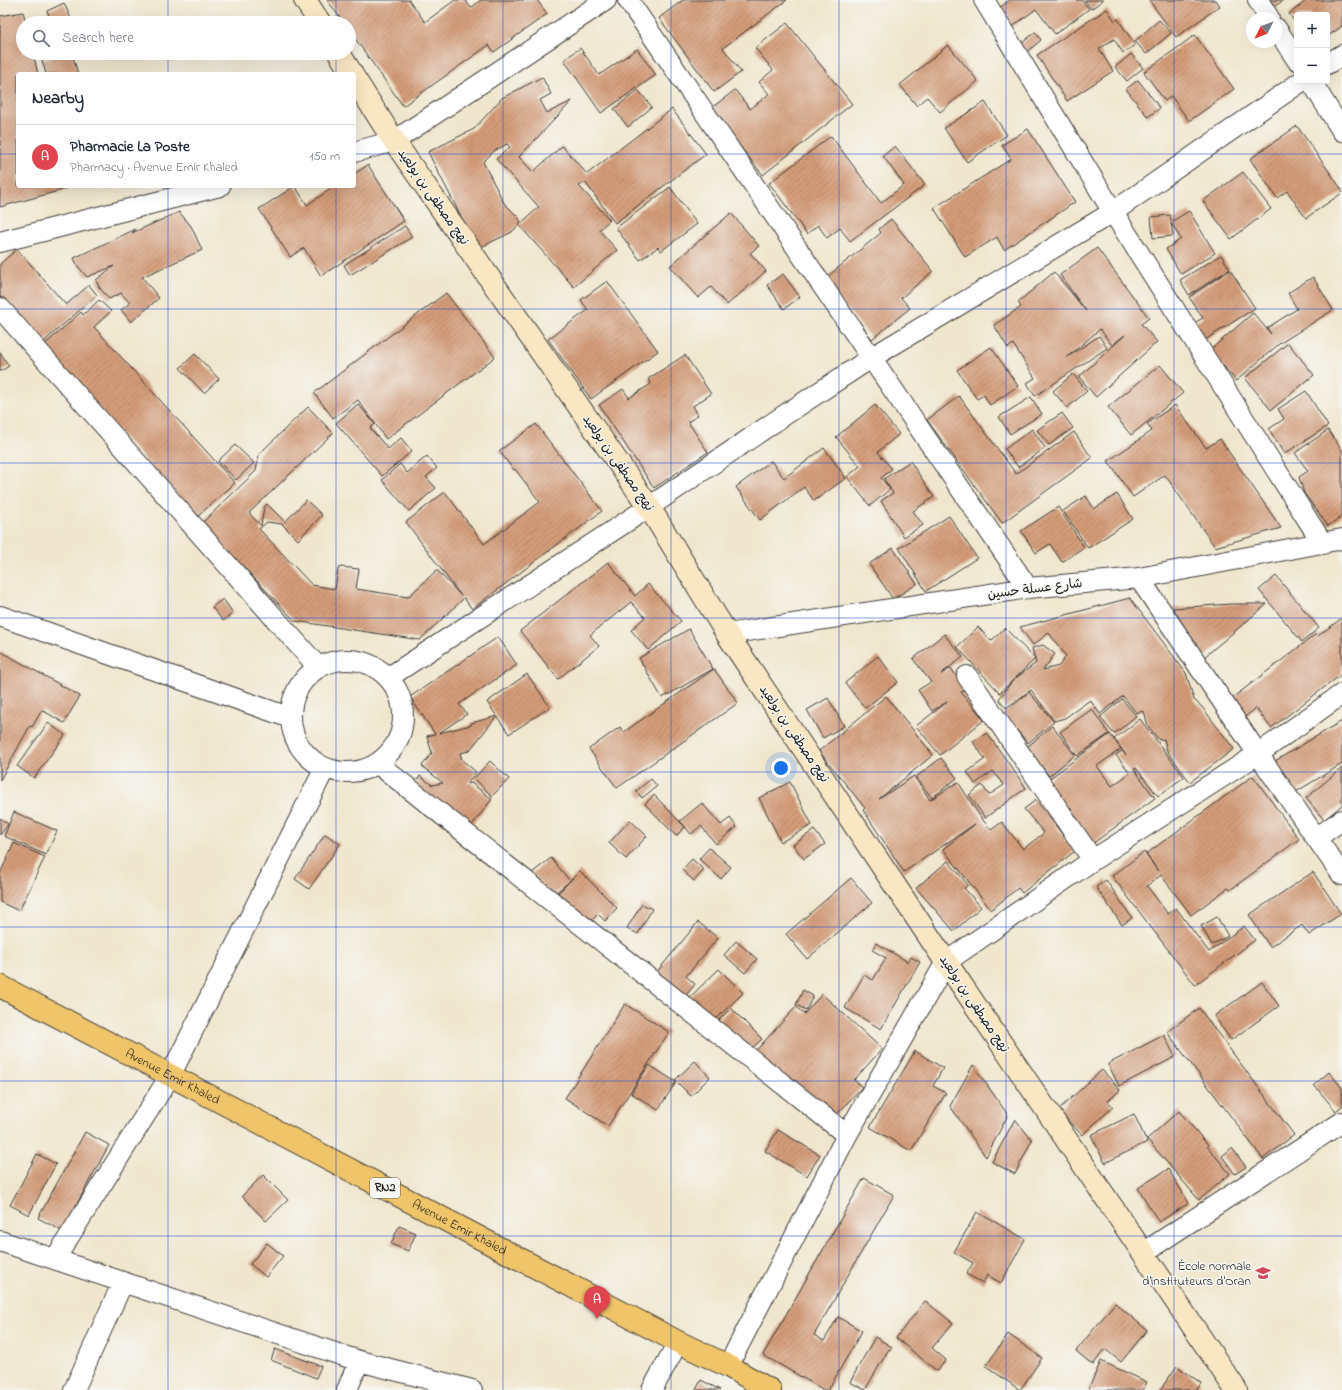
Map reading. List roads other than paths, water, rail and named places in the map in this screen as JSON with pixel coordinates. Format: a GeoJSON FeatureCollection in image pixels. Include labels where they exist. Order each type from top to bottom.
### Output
{"type":"FeatureCollection","features":[{"type":"Feature","properties":{"kind":"main road"},"geometry":{"type":"LineString","coordinates":[[305,0],[315,16]]}},
{"type":"Feature","properties":{"kind":"main road"},"geometry":{"type":"LineString","coordinates":[[343,60],[351,72]]}},
{"type":"Feature","properties":{"kind":"main road","name":"نهج مصطفى بن بولعيد"},"geometry":{"type":"LineString","coordinates":[[356,81],[394,141],[649,508],[727,634],[946,962],[1236,1390]]}},
{"type":"Feature","properties":{"kind":"main road","name":"Avenue Emir Khaled"},"geometry":{"type":"LineString","coordinates":[[0,986],[678,1342],[728,1366],[770,1390]]}},
{"type":"Feature","properties":{"kind":"street"},"geometry":{"type":"LineString","coordinates":[[356,151],[394,141],[606,0]]}},
{"type":"Feature","properties":{"kind":"street"},"geometry":{"type":"LineString","coordinates":[[628,0],[1028,588]]}},
{"type":"Feature","properties":{"kind":"street"},"geometry":{"type":"LineString","coordinates":[[984,0],[1113,212],[1323,544]]}},
{"type":"Feature","properties":{"kind":"street"},"geometry":{"type":"LineString","coordinates":[[1258,0],[1265,12]]}},
{"type":"Feature","properties":{"kind":"street"},"geometry":{"type":"LineString","coordinates":[[1282,37],[1294,55]]}},
{"type":"Feature","properties":{"kind":"street"},"geometry":{"type":"LineString","coordinates":[[1330,62],[1342,55]]}},
{"type":"Feature","properties":{"kind":"street"},"geometry":{"type":"LineString","coordinates":[[389,677],[649,508],[871,358],[1113,212],[1298,84]]}},
{"type":"Feature","properties":{"kind":"street"},"geometry":{"type":"LineString","coordinates":[[1313,84],[1342,131]]}},
{"type":"Feature","properties":{"kind":"street"},"geometry":{"type":"LineString","coordinates":[[0,242],[212,188]]}},
{"type":"Feature","properties":{"kind":"street"},"geometry":{"type":"LineString","coordinates":[[0,308],[318,667]]}},
{"type":"Feature","properties":{"kind":"street","name":"شارع عسلة حسين"},"geometry":{"type":"LineString","coordinates":[[727,634],[1028,588],[1139,578],[1342,540]]}},
{"type":"Feature","properties":{"kind":"street"},"geometry":{"type":"LineString","coordinates":[[1139,578],[1342,875]]}},
{"type":"Feature","properties":{"kind":"street"},"geometry":{"type":"LineString","coordinates":[[0,616],[291,718]]}},
{"type":"Feature","properties":{"kind":"street"},"geometry":{"type":"LineString","coordinates":[[373,666],[443,642]]}},
{"type":"Feature","properties":{"kind":"street"},"geometry":{"type":"LineString","coordinates":[[334,660],[354,660],[373,666],[389,677],[399,693],[404,712],[402,732],[393,750],[378,764],[363,770],[344,773],[325,768],[305,754],[295,737],[291,718],[294,697],[303,680],[318,667],[334,660]]}},
{"type":"Feature","properties":{"kind":"street"},"geometry":{"type":"LineString","coordinates":[[967,676],[1093,860]]}},
{"type":"Feature","properties":{"kind":"street"},"geometry":{"type":"LineString","coordinates":[[728,1366],[847,1135],[946,962],[1093,860],[1258,754],[1342,694]]}},
{"type":"Feature","properties":{"kind":"street"},"geometry":{"type":"LineString","coordinates":[[378,764],[847,1135]]}},
{"type":"Feature","properties":{"kind":"street"},"geometry":{"type":"LineString","coordinates":[[55,1259],[170,1076],[325,768]]}},
{"type":"Feature","properties":{"kind":"street"},"geometry":{"type":"LineString","coordinates":[[1316,838],[1342,820]]}},
{"type":"Feature","properties":{"kind":"street"},"geometry":{"type":"LineString","coordinates":[[1143,1253],[1342,1122]]}},
{"type":"Feature","properties":{"kind":"street"},"geometry":{"type":"LineString","coordinates":[[0,1241],[359,1361],[472,1390]]}},
{"type":"Feature","properties":{"kind":"street"},"geometry":{"type":"LineString","coordinates":[[74,1390],[123,1282]]}},
{"type":"Feature","properties":{"kind":"street"},"geometry":{"type":"LineString","coordinates":[[652,1390],[678,1342]]}},
{"type":"Feature","properties":{"kind":"street"},"geometry":{"type":"LineString","coordinates":[[347,1390],[359,1361]]}},
{"type":"Feature","properties":{"kind":"place","name":"École normale d'instituteurs d'Oran"},"geometry":{"type":"Point","coordinates":[1263,1273]}},
{"type":"Feature","properties":{"kind":"place","name":"Pharmacie La Poste"},"geometry":{"type":"Point","coordinates":[597,1319]}}]}
